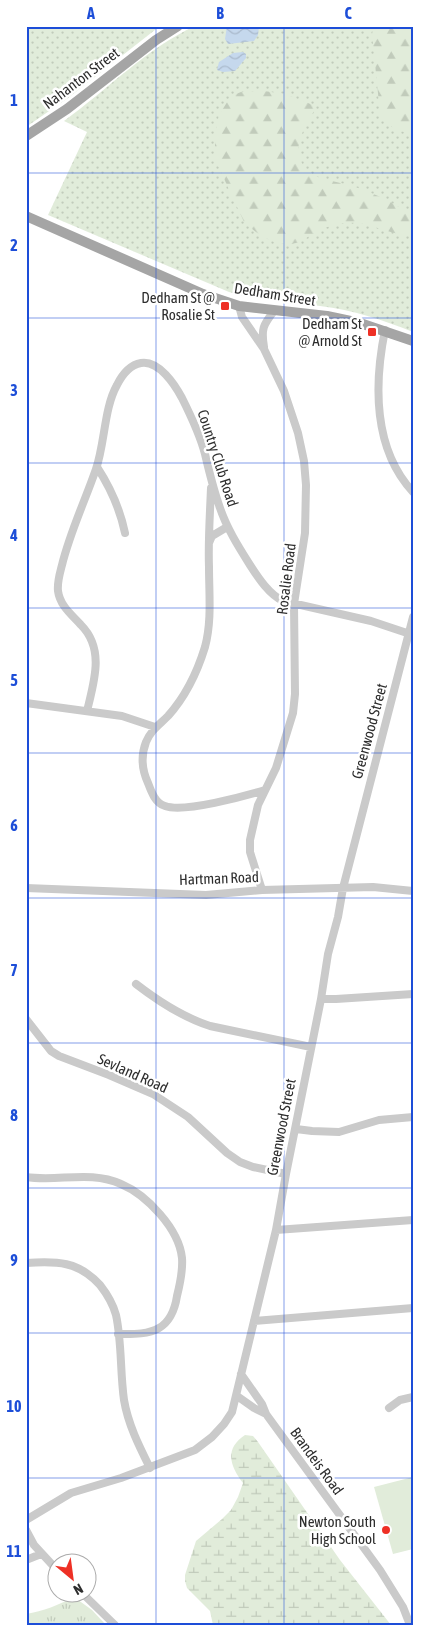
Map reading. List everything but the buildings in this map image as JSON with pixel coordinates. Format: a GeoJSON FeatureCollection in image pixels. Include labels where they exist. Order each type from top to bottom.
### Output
{"type":"FeatureCollection","features":[{"type":"Feature","properties":{"kind":"main road","name":"Nahanton Street"},"geometry":{"type":"LineString","coordinates":[[26,136],[74,103],[156,40],[178,26]]}},
{"type":"Feature","properties":{"kind":"main road","name":"Dedham Street"},"geometry":{"type":"LineString","coordinates":[[26,216],[203,294],[238,306],[327,316],[385,330],[413,341]]}},
{"type":"Feature","properties":{"kind":"street","name":"Rosalie Road"},"geometry":{"type":"LineString","coordinates":[[238,306],[242,317],[264,349],[276,372],[290,408],[304,461],[306,516],[294,604],[296,694],[287,735],[276,768],[258,805],[250,840],[250,852],[262,890]]}},
{"type":"Feature","properties":{"kind":"street"},"geometry":{"type":"LineString","coordinates":[[264,349],[263,326],[274,310]]}},
{"type":"Feature","properties":{"kind":"street"},"geometry":{"type":"LineString","coordinates":[[385,330],[378,379],[382,432],[394,464],[413,492]]}},
{"type":"Feature","properties":{"kind":"street","name":"Country Club Road"},"geometry":{"type":"LineString","coordinates":[[87,710],[95,680],[96,664],[94,649],[90,636],[68,613],[62,602],[58,592],[58,579],[66,548],[97,467],[111,399],[117,384],[125,372],[135,365],[142,363],[149,364],[160,370],[180,394],[199,436],[211,481],[227,527],[256,574],[274,597],[294,604],[371,620],[411,634]]}},
{"type":"Feature","properties":{"kind":"street"},"geometry":{"type":"LineString","coordinates":[[97,467],[107,482],[121,517],[125,533]]}},
{"type":"Feature","properties":{"kind":"street"},"geometry":{"type":"LineString","coordinates":[[211,481],[208,543],[210,616],[206,644],[198,668],[185,695],[167,717],[155,727],[146,743],[142,761],[152,793],[157,802],[165,807],[183,807],[211,803],[266,790]]}},
{"type":"Feature","properties":{"kind":"street"},"geometry":{"type":"LineString","coordinates":[[208,543],[212,536],[227,527]]}},
{"type":"Feature","properties":{"kind":"street","name":"Greenwood Street"},"geometry":{"type":"LineString","coordinates":[[26,1520],[71,1493],[150,1468],[195,1450],[212,1437],[232,1412],[276,1230],[322,999],[328,954],[338,917],[343,888],[411,634],[413,617]]}},
{"type":"Feature","properties":{"kind":"street"},"geometry":{"type":"LineString","coordinates":[[26,703],[122,716],[155,727]]}},
{"type":"Feature","properties":{"kind":"street","name":"Hartman Road"},"geometry":{"type":"LineString","coordinates":[[26,888],[206,895],[262,890],[373,887],[413,891]]}},
{"type":"Feature","properties":{"kind":"street"},"geometry":{"type":"LineString","coordinates":[[136,984],[150,995],[196,1022],[311,1047]]}},
{"type":"Feature","properties":{"kind":"street"},"geometry":{"type":"LineString","coordinates":[[322,999],[413,994]]}},
{"type":"Feature","properties":{"kind":"street","name":"Sevland Road"},"geometry":{"type":"LineString","coordinates":[[26,1019],[51,1051],[59,1056],[153,1094],[188,1117],[226,1154],[240,1162],[253,1167],[286,1174]]}},
{"type":"Feature","properties":{"kind":"street"},"geometry":{"type":"LineString","coordinates":[[296,1128],[312,1131],[339,1132],[379,1120],[413,1117]]}},
{"type":"Feature","properties":{"kind":"street"},"geometry":{"type":"LineString","coordinates":[[26,1177],[87,1176],[105,1179],[134,1191],[150,1204],[167,1223],[180,1249],[182,1260],[181,1275],[172,1314],[166,1323],[153,1331],[118,1334]]}},
{"type":"Feature","properties":{"kind":"street"},"geometry":{"type":"LineString","coordinates":[[276,1230],[413,1220]]}},
{"type":"Feature","properties":{"kind":"street"},"geometry":{"type":"LineString","coordinates":[[26,1263],[69,1264],[80,1268],[92,1276],[111,1301],[116,1316],[124,1401],[130,1423],[150,1468]]}},
{"type":"Feature","properties":{"kind":"street"},"geometry":{"type":"LineString","coordinates":[[254,1322],[413,1308]]}},
{"type":"Feature","properties":{"kind":"street","name":"Brandeis Road"},"geometry":{"type":"LineString","coordinates":[[242,1374],[262,1404],[266,1414],[380,1570],[403,1608],[410,1625]]}},
{"type":"Feature","properties":{"kind":"street","name":"Brandeis Road"},"geometry":{"type":"LineString","coordinates":[[237,1396],[266,1414]]}},
{"type":"Feature","properties":{"kind":"street"},"geometry":{"type":"LineString","coordinates":[[389,1408],[400,1400],[413,1397]]}},
{"type":"Feature","properties":{"kind":"street"},"geometry":{"type":"LineString","coordinates":[[26,1530],[41,1554],[48,1561]]}},
{"type":"Feature","properties":{"kind":"street"},"geometry":{"type":"LineString","coordinates":[[26,1560],[41,1554]]}},
{"type":"Feature","properties":{"kind":"street"},"geometry":{"type":"LineString","coordinates":[[93,1604],[115,1625]]}},
{"type":"Feature","properties":{"kind":"green space"},"geometry":{"type":"Polygon","coordinates":[[[26,26],[160,26],[68,98],[26,127],[26,26]]]}},
{"type":"Feature","properties":{"kind":"green space"},"geometry":{"type":"Polygon","coordinates":[[[195,26],[413,26],[413,332],[344,310],[229,292],[48,215],[87,132],[64,121],[160,46],[195,26]]]}},
{"type":"Feature","properties":{"kind":"green space"},"geometry":{"type":"Polygon","coordinates":[[[374,26],[413,26],[413,135],[389,125],[380,113],[372,34],[374,26]]]}},
{"type":"Feature","properties":{"kind":"green space"},"geometry":{"type":"Polygon","coordinates":[[[264,91],[285,94],[313,105],[314,111],[304,128],[299,147],[302,163],[308,171],[318,177],[353,186],[387,200],[413,217],[413,235],[398,234],[364,224],[345,223],[323,229],[302,241],[281,244],[261,236],[244,222],[215,159],[215,134],[219,115],[231,96],[241,92],[264,91]]]}},
{"type":"Feature","properties":{"kind":"green space"},"geometry":{"type":"Polygon","coordinates":[[[245,1435],[253,1436],[258,1442],[340,1560],[391,1625],[213,1625],[210,1611],[187,1588],[185,1575],[196,1541],[231,1510],[238,1497],[243,1483],[232,1464],[231,1458],[234,1446],[245,1435]]]}},
{"type":"Feature","properties":{"kind":"green space"},"geometry":{"type":"Polygon","coordinates":[[[413,1477],[413,1549],[393,1554],[374,1487],[413,1477]]]}},
{"type":"Feature","properties":{"kind":"green space"},"geometry":{"type":"Polygon","coordinates":[[[60,1604],[84,1604],[106,1625],[26,1625],[26,1614],[60,1604]]]}},
{"type":"Feature","properties":{"kind":"water"},"geometry":{"type":"Polygon","coordinates":[[[227,26],[259,26],[258,35],[254,41],[228,44],[225,39],[227,26]]]}},
{"type":"Feature","properties":{"kind":"water"},"geometry":{"type":"Polygon","coordinates":[[[243,52],[246,54],[246,58],[235,71],[223,72],[217,70],[219,62],[233,53],[243,52]]]}},
{"type":"Feature","properties":{"kind":"place","name":"Dedham St @ Rosalie St"},"geometry":{"type":"Point","coordinates":[225,306]}},
{"type":"Feature","properties":{"kind":"place","name":"Dedham St @ Arnold St"},"geometry":{"type":"Point","coordinates":[372,332]}},
{"type":"Feature","properties":{"kind":"place","name":"Newton South High School"},"geometry":{"type":"Point","coordinates":[386,1530]}}]}
